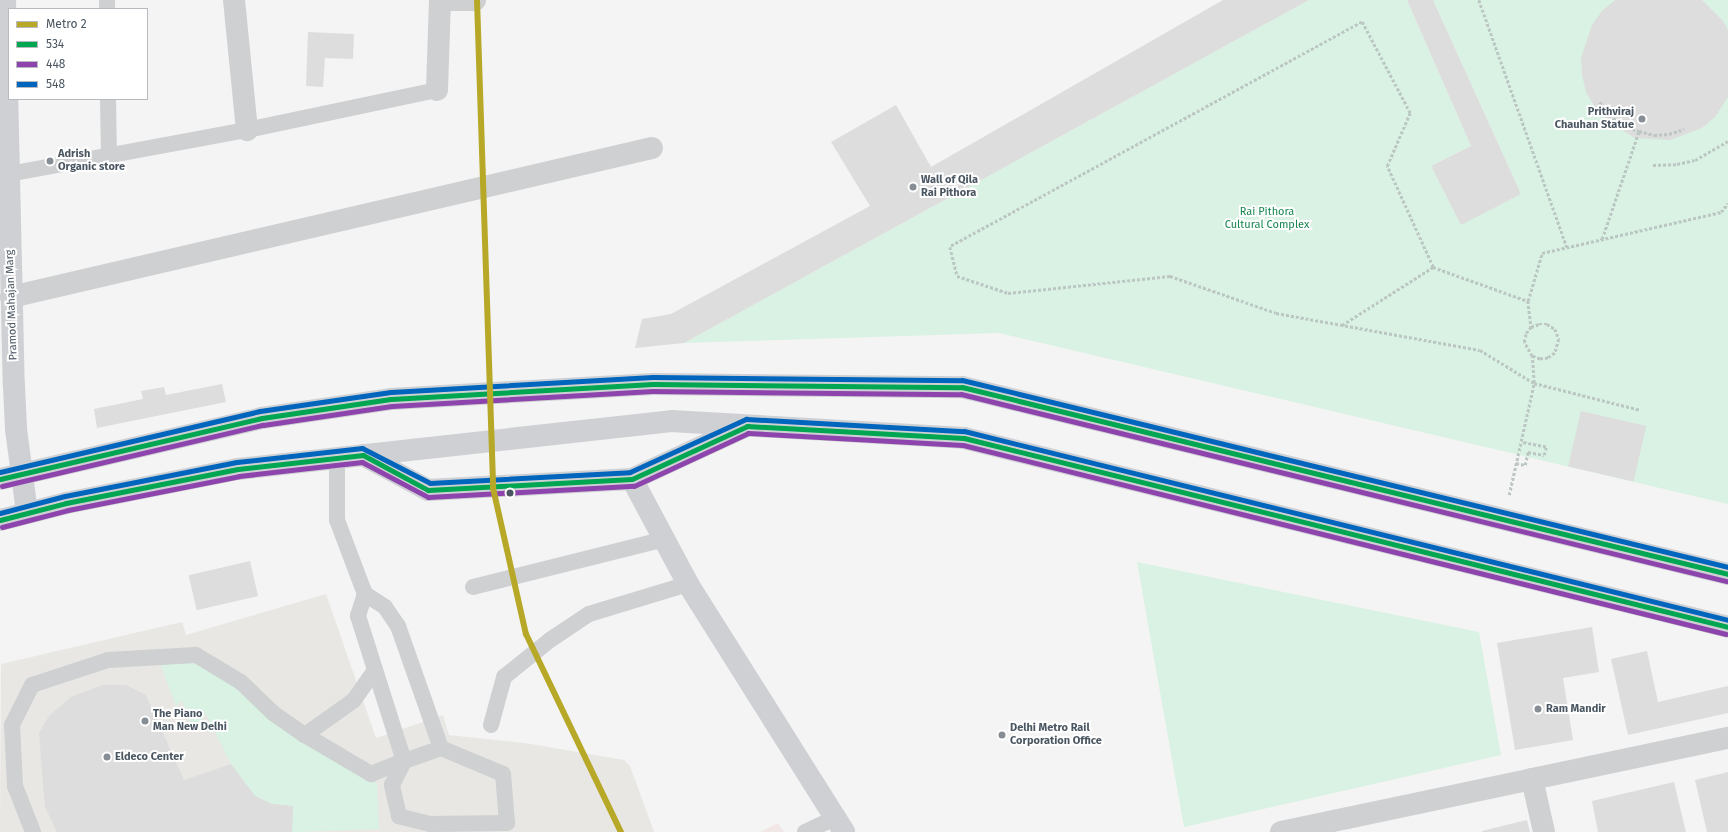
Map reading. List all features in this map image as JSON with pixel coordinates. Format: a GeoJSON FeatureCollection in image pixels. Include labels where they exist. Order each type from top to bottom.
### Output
{"type":"FeatureCollection","features":[{"type":"Feature","properties":{"kind":"main road","name":"Pramod Mahajan Marg"},"geometry":{"type":"LineString","coordinates":[[5,0],[11,297],[16,429],[27,512]]}},
{"type":"Feature","properties":{"kind":"main road"},"geometry":{"type":"LineString","coordinates":[[0,478],[23,475],[262,418],[390,399],[653,384],[962,387],[1728,574]]}},
{"type":"Feature","properties":{"kind":"main road"},"geometry":{"type":"LineString","coordinates":[[1,517],[238,469],[672,421],[964,438],[1728,627]]}},
{"type":"Feature","properties":{"kind":"main road"},"geometry":{"type":"LineString","coordinates":[[363,455],[428,490],[632,479],[747,426]]}},
{"type":"Feature","properties":{"kind":"main road"},"geometry":{"type":"LineString","coordinates":[[632,479],[688,584],[839,825]]}},
{"type":"Feature","properties":{"kind":"street"},"geometry":{"type":"LineString","coordinates":[[234,0],[247,130]]}},
{"type":"Feature","properties":{"kind":"street"},"geometry":{"type":"LineString","coordinates":[[437,90],[440,0]]}},
{"type":"Feature","properties":{"kind":"street"},"geometry":{"type":"LineString","coordinates":[[451,0],[475,0]]}},
{"type":"Feature","properties":{"kind":"street"},"geometry":{"type":"LineString","coordinates":[[11,297],[652,148]]}},
{"type":"Feature","properties":{"kind":"street"},"geometry":{"type":"LineString","coordinates":[[1281,832],[1312,829],[1532,779],[1728,738]]}},
{"type":"Feature","properties":{"kind":"street"},"geometry":{"type":"LineString","coordinates":[[1532,779],[1544,832]]}},
{"type":"Feature","properties":{"kind":"lane"},"geometry":{"type":"LineString","coordinates":[[9,174],[247,130],[437,90]]}},
{"type":"Feature","properties":{"kind":"lane"},"geometry":{"type":"LineString","coordinates":[[108,100],[109,156]]}},
{"type":"Feature","properties":{"kind":"lane"},"geometry":{"type":"LineString","coordinates":[[337,458],[337,520],[365,594],[385,607],[398,626],[441,748]]}},
{"type":"Feature","properties":{"kind":"lane"},"geometry":{"type":"LineString","coordinates":[[473,587],[665,539]]}},
{"type":"Feature","properties":{"kind":"lane"},"geometry":{"type":"LineString","coordinates":[[491,725],[504,677],[550,640],[589,614],[688,584]]}},
{"type":"Feature","properties":{"kind":"lane"},"geometry":{"type":"LineString","coordinates":[[40,832],[31,825],[15,786],[12,725],[32,685],[108,660],[196,655],[241,682],[273,713],[305,735],[371,774],[404,761],[441,748],[503,774],[508,827],[430,824],[399,816],[392,786],[404,761],[358,616],[365,594]]}},
{"type":"Feature","properties":{"kind":"lane"},"geometry":{"type":"LineString","coordinates":[[305,735],[354,700],[375,670]]}},
{"type":"Feature","properties":{"kind":"lane"},"geometry":{"type":"LineString","coordinates":[[805,832],[839,825]]}},
{"type":"Feature","properties":{"kind":"path"},"geometry":{"type":"LineString","coordinates":[[1479,0],[1566,247]]}},
{"type":"Feature","properties":{"kind":"path"},"geometry":{"type":"LineString","coordinates":[[1528,301],[1433,267],[1387,166],[1410,113],[1362,22],[950,247],[957,276],[1008,293],[1170,276],[1276,313],[1480,350],[1534,383],[1641,410]]}},
{"type":"Feature","properties":{"kind":"path"},"geometry":{"type":"LineString","coordinates":[[1600,102],[1609,115],[1623,125],[1639,131],[1654,135],[1669,134],[1684,129]]}},
{"type":"Feature","properties":{"kind":"path"},"geometry":{"type":"LineString","coordinates":[[1602,239],[1639,131]]}},
{"type":"Feature","properties":{"kind":"path"},"geometry":{"type":"LineString","coordinates":[[1653,165],[1677,164],[1696,160],[1728,140]]}},
{"type":"Feature","properties":{"kind":"path"},"geometry":{"type":"LineString","coordinates":[[1503,519],[1534,383],[1532,356],[1524,342],[1526,334],[1531,327],[1528,301],[1542,253],[1721,212],[1728,203]]}},
{"type":"Feature","properties":{"kind":"path"},"geometry":{"type":"LineString","coordinates":[[1342,325],[1433,267]]}},
{"type":"Feature","properties":{"kind":"path"},"geometry":{"type":"LineString","coordinates":[[1531,327],[1547,324],[1555,329],[1559,339],[1555,353],[1548,358],[1540,359],[1532,356]]}},
{"type":"Feature","properties":{"kind":"path"},"geometry":{"type":"LineString","coordinates":[[1516,463],[1525,464],[1528,452],[1544,455],[1546,447],[1520,442]]}},
{"type":"Feature","properties":{"kind":"shaded area"},"geometry":{"type":"Polygon","coordinates":[[[326,594],[376,738],[443,715],[449,735],[525,743],[624,760],[630,766],[654,832],[0,832],[1,664],[182,622],[186,635],[326,594]]]}},
{"type":"Feature","properties":{"kind":"shaded area"},"geometry":{"type":"Polygon","coordinates":[[[778,823],[784,832],[760,832],[778,823]]]}},
{"type":"Feature","properties":{"kind":"green space","name":"Rai Pithora Cultural Complex"},"geometry":{"type":"Polygon","coordinates":[[[1309,0],[1407,0],[1471,146],[1431,166],[1461,224],[1521,194],[1433,0],[1728,0],[1728,504],[999,333],[684,343],[1309,0]]]}},
{"type":"Feature","properties":{"kind":"green space"},"geometry":{"type":"Polygon","coordinates":[[[1137,562],[1479,632],[1501,755],[1184,827],[1137,562]]]}},
{"type":"Feature","properties":{"kind":"green space"},"geometry":{"type":"Polygon","coordinates":[[[158,658],[210,658],[262,709],[377,784],[379,829],[292,832],[293,806],[272,804],[255,796],[231,764],[206,714],[194,732],[182,700],[176,706],[158,658]]]}},
{"type":"Feature","properties":{"kind":"building","name":"Wall of Qila Rai Pithora"},"geometry":{"type":"Polygon","coordinates":[[[1223,0],[1309,0],[684,343],[635,348],[642,319],[671,314],[870,206],[831,142],[896,105],[931,167],[1223,0]]]}},
{"type":"Feature","properties":{"kind":"building"},"geometry":{"type":"Polygon","coordinates":[[[1407,0],[1433,0],[1521,194],[1461,225],[1431,166],[1471,146],[1407,0]]]}},
{"type":"Feature","properties":{"kind":"building"},"geometry":{"type":"Polygon","coordinates":[[[1615,0],[1702,0],[1723,21],[1728,30],[1728,97],[1715,117],[1702,128],[1670,140],[1635,138],[1606,120],[1595,107],[1586,92],[1582,75],[1581,58],[1592,25],[1602,11],[1615,0]]]}},
{"type":"Feature","properties":{"kind":"building"},"geometry":{"type":"Polygon","coordinates":[[[308,32],[354,34],[353,59],[325,58],[323,87],[306,86],[308,32]]]}},
{"type":"Feature","properties":{"kind":"building"},"geometry":{"type":"Polygon","coordinates":[[[222,384],[226,402],[97,428],[94,409],[143,399],[141,391],[164,387],[166,395],[222,384]]]}},
{"type":"Feature","properties":{"kind":"building"},"geometry":{"type":"Polygon","coordinates":[[[1581,411],[1646,426],[1633,482],[1568,467],[1581,411]]]}},
{"type":"Feature","properties":{"kind":"building"},"geometry":{"type":"Polygon","coordinates":[[[250,561],[258,596],[197,610],[189,575],[250,561]]]}},
{"type":"Feature","properties":{"kind":"building","name":"Ram Mandir"},"geometry":{"type":"Polygon","coordinates":[[[1592,627],[1599,672],[1563,678],[1573,740],[1515,750],[1497,643],[1592,627]]]}},
{"type":"Feature","properties":{"kind":"building"},"geometry":{"type":"Polygon","coordinates":[[[1647,651],[1658,702],[1728,686],[1728,713],[1628,735],[1611,659],[1647,651]]]}},
{"type":"Feature","properties":{"kind":"building","name":"Eldeco Center"},"geometry":{"type":"Polygon","coordinates":[[[103,685],[126,685],[146,695],[184,780],[231,764],[255,796],[272,804],[293,806],[292,832],[57,832],[45,807],[39,733],[49,716],[71,697],[103,685]]]}},
{"type":"Feature","properties":{"kind":"building"},"geometry":{"type":"Polygon","coordinates":[[[1728,772],[1728,832],[1707,832],[1695,780],[1728,772]]]}},
{"type":"Feature","properties":{"kind":"building"},"geometry":{"type":"Polygon","coordinates":[[[1674,782],[1686,832],[1598,832],[1592,801],[1674,782]]]}},
{"type":"Feature","properties":{"kind":"building"},"geometry":{"type":"Polygon","coordinates":[[[1527,820],[1530,832],[1482,832],[1482,831],[1527,820]]]}},
{"type":"Feature","properties":{"kind":"metro line","name":"2"},"geometry":{"type":"LineString","coordinates":[[477,0],[493,488],[526,634],[621,832]]}},
{"type":"Feature","properties":{"kind":"transit line","name":"548"},"geometry":{"type":"LineString","coordinates":[[0,472],[260,411],[391,392],[653,377],[962,380],[1728,567]]}},
{"type":"Feature","properties":{"kind":"transit line","name":"534"},"geometry":{"type":"LineString","coordinates":[[0,479],[262,418],[391,399],[653,384],[962,387],[1728,574]]}},
{"type":"Feature","properties":{"kind":"transit line","name":"448"},"geometry":{"type":"LineString","coordinates":[[2,486],[263,425],[392,406],[653,391],[961,394],[1726,581]]}},
{"type":"Feature","properties":{"kind":"transit line","name":"548"},"geometry":{"type":"LineString","coordinates":[[0,513],[65,496],[237,462],[362,448],[430,483],[630,472],[746,419],[964,431],[1728,620]]}},
{"type":"Feature","properties":{"kind":"transit line","name":"534"},"geometry":{"type":"LineString","coordinates":[[0,520],[66,503],[238,469],[363,455],[428,490],[632,479],[747,426],[964,438],[1728,627]]}},
{"type":"Feature","properties":{"kind":"transit line","name":"448"},"geometry":{"type":"LineString","coordinates":[[2,527],[68,510],[239,476],[362,462],[428,497],[634,486],[748,433],[963,445],[1726,634]]}},
{"type":"Feature","properties":{"kind":"place","name":"Prithviraj Chauhan Statue"},"geometry":{"type":"Point","coordinates":[1642,119]}},
{"type":"Feature","properties":{"kind":"place","name":"Adrish Organic store"},"geometry":{"type":"Point","coordinates":[50,161]}},
{"type":"Feature","properties":{"kind":"place","name":"Wall of Qila Rai Pithora"},"geometry":{"type":"Point","coordinates":[913,187]}},
{"type":"Feature","properties":{"kind":"place","name":"Ram Mandir"},"geometry":{"type":"Point","coordinates":[1538,709]}},
{"type":"Feature","properties":{"kind":"place","name":"The Piano Man New Delhi"},"geometry":{"type":"Point","coordinates":[145,721]}},
{"type":"Feature","properties":{"kind":"place","name":"Delhi Metro Rail Corporation Office"},"geometry":{"type":"Point","coordinates":[1002,735]}},
{"type":"Feature","properties":{"kind":"place","name":"Eldeco Center"},"geometry":{"type":"Point","coordinates":[107,757]}}]}
